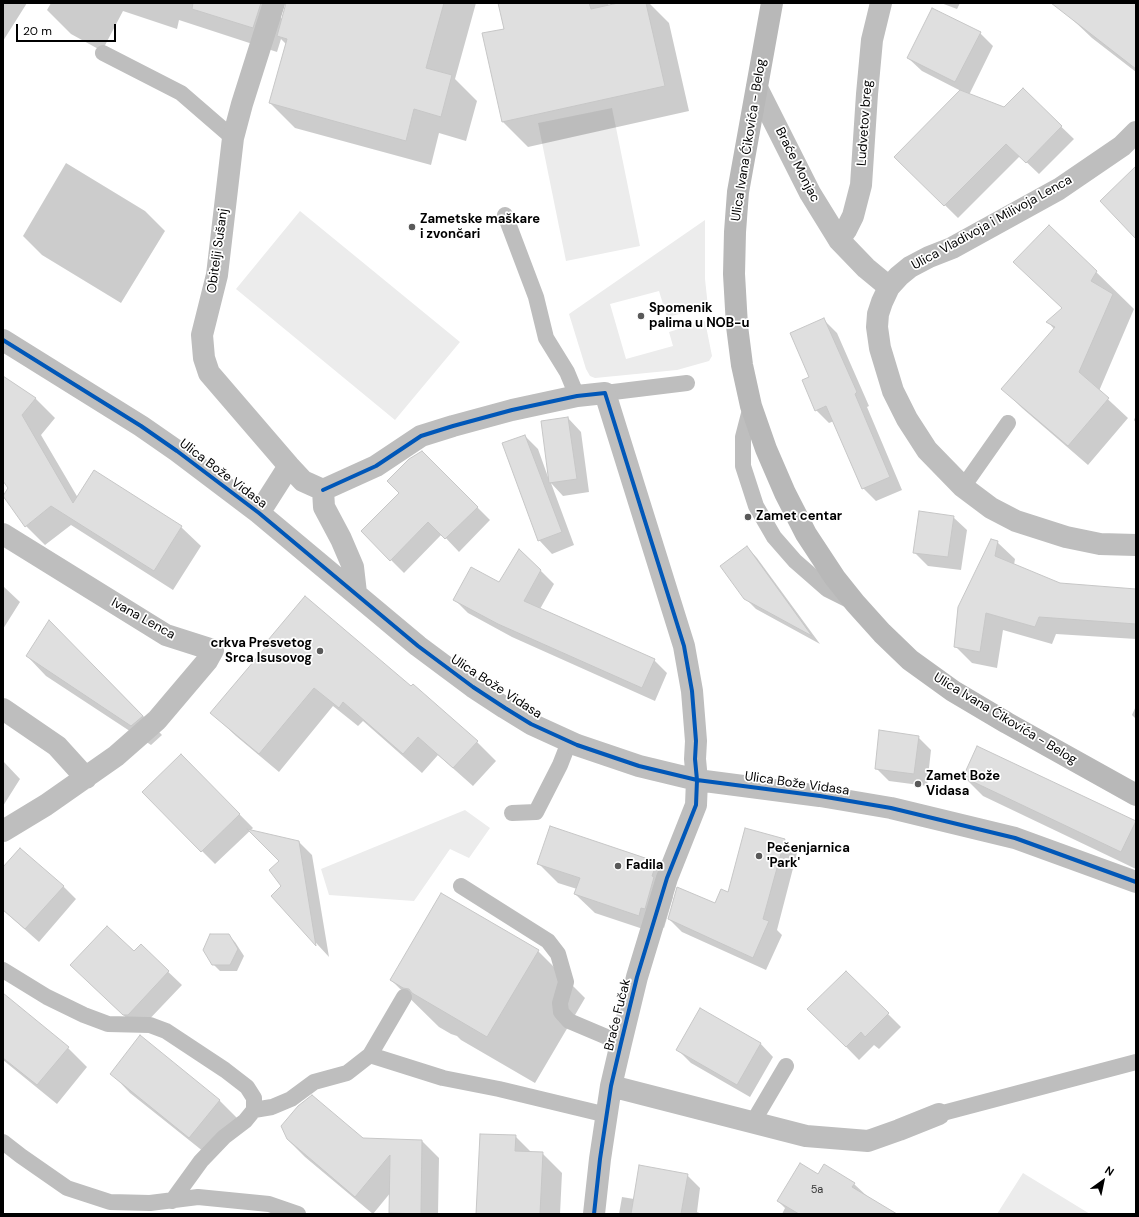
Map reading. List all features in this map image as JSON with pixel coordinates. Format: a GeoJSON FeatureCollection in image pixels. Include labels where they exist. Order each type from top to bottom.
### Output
{"type":"FeatureCollection","features":[{"type":"Feature","properties":{"kind":"main road","name":"Ulica Ivana Ćikovića - Belog"},"geometry":{"type":"LineString","coordinates":[[772,3],[738,192],[734,267],[737,326],[742,365],[751,406],[769,456],[785,493],[806,534],[835,578],[882,633],[910,660],[953,691],[1136,795]]}},
{"type":"Feature","properties":{"kind":"street","name":"Obitelji Sušanj"},"geometry":{"type":"LineString","coordinates":[[274,3],[242,104],[233,138],[217,276],[202,334],[204,358],[209,373],[303,482],[323,490]]}},
{"type":"Feature","properties":{"kind":"street","name":"Ludvetov breg"},"geometry":{"type":"LineString","coordinates":[[839,240],[854,216],[861,185],[872,40],[881,3]]}},
{"type":"Feature","properties":{"kind":"street","name":"Braće Monjac"},"geometry":{"type":"LineString","coordinates":[[757,88],[810,194],[839,240],[866,268],[890,287]]}},
{"type":"Feature","properties":{"kind":"street","name":"Ulica Vladivoja i Milivoja Lenca"},"geometry":{"type":"LineString","coordinates":[[890,287],[899,276],[910,267],[929,257],[952,248],[1059,189],[1122,146],[1136,132]]}},
{"type":"Feature","properties":{"kind":"street"},"geometry":{"type":"LineString","coordinates":[[890,287],[882,302],[878,314],[877,327],[880,348],[893,392],[907,419],[927,450],[963,487],[991,508],[1016,522],[1066,537],[1100,544],[1136,545]]}},
{"type":"Feature","properties":{"kind":"street","name":"Ulica Bože Vidasa"},"geometry":{"type":"LineString","coordinates":[[3,340],[135,422],[177,451],[259,513],[418,646],[473,687],[531,724],[577,746],[639,766],[697,780],[820,796],[890,808],[1015,838],[1136,882]]}},
{"type":"Feature","properties":{"kind":"street"},"geometry":{"type":"LineString","coordinates":[[356,594],[353,567],[341,539],[324,507],[323,490],[376,466],[421,436],[512,410],[576,396],[604,393]]}},
{"type":"Feature","properties":{"kind":"street","name":"Braće Fučak"},"geometry":{"type":"LineString","coordinates":[[594,1214],[611,1086],[621,1043],[638,977],[667,878],[696,805],[697,780],[692,690],[684,646],[604,393]]}},
{"type":"Feature","properties":{"kind":"street"},"geometry":{"type":"LineString","coordinates":[[259,513],[289,466]]}},
{"type":"Feature","properties":{"kind":"street","name":"Ivana Lenca"},"geometry":{"type":"LineString","coordinates":[[3,534],[166,635],[213,650],[207,661],[157,720],[116,756],[46,806],[3,831]]}},
{"type":"Feature","properties":{"kind":"street"},"geometry":{"type":"LineString","coordinates":[[3,709],[57,746],[86,778]]}},
{"type":"Feature","properties":{"kind":"street"},"geometry":{"type":"LineString","coordinates":[[611,1086],[806,1136],[868,1141],[939,1114]]}},
{"type":"Feature","properties":{"kind":"lane"},"geometry":{"type":"LineString","coordinates":[[103,53],[181,93],[233,138]]}},
{"type":"Feature","properties":{"kind":"lane"},"geometry":{"type":"LineString","coordinates":[[505,215],[536,297],[546,338],[567,372],[576,396]]}},
{"type":"Feature","properties":{"kind":"lane"},"geometry":{"type":"LineString","coordinates":[[604,393],[687,383]]}},
{"type":"Feature","properties":{"kind":"lane"},"geometry":{"type":"LineString","coordinates":[[751,406],[743,437],[743,466],[756,506],[774,536],[795,561],[827,588],[855,603]]}},
{"type":"Feature","properties":{"kind":"lane"},"geometry":{"type":"LineString","coordinates":[[963,487],[1008,423]]}},
{"type":"Feature","properties":{"kind":"lane"},"geometry":{"type":"LineString","coordinates":[[512,813],[536,812],[560,765],[569,742]]}},
{"type":"Feature","properties":{"kind":"lane"},"geometry":{"type":"LineString","coordinates":[[460,886],[548,941],[558,954],[566,982],[560,1003],[561,1012],[569,1022],[621,1043]]}},
{"type":"Feature","properties":{"kind":"lane"},"geometry":{"type":"LineString","coordinates":[[3,970],[46,997],[84,1015],[108,1024],[150,1025],[166,1031],[225,1070],[247,1087],[254,1098],[254,1110],[245,1121],[224,1137],[201,1161],[172,1201]]}},
{"type":"Feature","properties":{"kind":"lane"},"geometry":{"type":"LineString","coordinates":[[254,1110],[272,1107],[291,1099],[314,1082],[347,1073],[370,1054],[404,997]]}},
{"type":"Feature","properties":{"kind":"lane"},"geometry":{"type":"LineString","coordinates":[[370,1054],[443,1078],[499,1089],[607,1115]]}},
{"type":"Feature","properties":{"kind":"lane"},"geometry":{"type":"LineString","coordinates":[[939,1114],[1136,1062]]}},
{"type":"Feature","properties":{"kind":"lane"},"geometry":{"type":"LineString","coordinates":[[753,1122],[786,1066]]}},
{"type":"Feature","properties":{"kind":"lane"},"geometry":{"type":"LineString","coordinates":[[3,1142],[67,1188],[110,1202],[150,1203],[198,1197],[269,1204],[298,1214]]}},
{"type":"Feature","properties":{"kind":"shaded area"},"geometry":{"type":"Polygon","coordinates":[[[612,108],[640,246],[566,261],[538,123],[612,108]]]}},
{"type":"Feature","properties":{"kind":"shaded area"},"geometry":{"type":"Polygon","coordinates":[[[300,211],[460,342],[395,420],[236,289],[300,211]]]}},
{"type":"Feature","properties":{"kind":"shaded area"},"geometry":{"type":"Polygon","coordinates":[[[705,220],[705,279],[708,307],[667,317],[659,291],[610,304],[626,359],[673,346],[669,332],[705,321],[712,356],[709,361],[677,370],[595,378],[590,376],[586,369],[569,314],[705,220]]]}},
{"type":"Feature","properties":{"kind":"shaded area"},"geometry":{"type":"Polygon","coordinates":[[[465,810],[490,828],[469,858],[450,849],[414,901],[329,895],[321,869],[465,810]]]}},
{"type":"Feature","properties":{"kind":"shaded area"},"geometry":{"type":"Polygon","coordinates":[[[1023,1173],[1090,1214],[997,1214],[1023,1173]]]}},
{"type":"Feature","properties":{"kind":"building"},"geometry":{"type":"Polygon","coordinates":[[[193,3],[261,3],[253,28],[192,9],[193,3]]]}},
{"type":"Feature","properties":{"kind":"building"},"geometry":{"type":"Polygon","coordinates":[[[286,3],[444,3],[426,68],[452,75],[441,117],[414,109],[406,141],[269,103],[287,39],[277,36],[286,3]]]}},
{"type":"Feature","properties":{"kind":"building"},"geometry":{"type":"Polygon","coordinates":[[[498,3],[589,3],[591,9],[618,3],[646,3],[665,86],[502,122],[482,33],[504,29],[498,3]]]}},
{"type":"Feature","properties":{"kind":"building"},"geometry":{"type":"Polygon","coordinates":[[[1051,3],[1136,3],[1136,69],[1051,3]]]}},
{"type":"Feature","properties":{"kind":"building"},"geometry":{"type":"Polygon","coordinates":[[[932,8],[981,32],[955,82],[907,58],[932,8]]]}},
{"type":"Feature","properties":{"kind":"building"},"geometry":{"type":"Polygon","coordinates":[[[1023,88],[1062,126],[1026,163],[1006,144],[944,206],[894,157],[960,90],[1004,107],[1023,88]]]}},
{"type":"Feature","properties":{"kind":"building"},"geometry":{"type":"Polygon","coordinates":[[[1136,166],[1136,239],[1100,201],[1136,166]]]}},
{"type":"Feature","properties":{"kind":"building"},"geometry":{"type":"Polygon","coordinates":[[[1049,225],[1097,271],[1091,281],[1113,294],[1079,372],[1109,398],[1068,446],[1001,389],[1055,327],[1046,322],[1062,308],[1013,262],[1049,225]]]}},
{"type":"Feature","properties":{"kind":"building"},"geometry":{"type":"Polygon","coordinates":[[[824,318],[857,392],[855,394],[890,477],[862,489],[826,406],[815,411],[802,380],[809,377],[790,333],[824,318]]]}},
{"type":"Feature","properties":{"kind":"building"},"geometry":{"type":"Polygon","coordinates":[[[3,376],[36,398],[22,415],[73,503],[94,470],[182,526],[154,571],[51,506],[25,527],[3,496],[8,488],[3,481],[3,376]]]}},
{"type":"Feature","properties":{"kind":"building"},"geometry":{"type":"Polygon","coordinates":[[[568,417],[577,479],[549,483],[541,421],[568,417]]]}},
{"type":"Feature","properties":{"kind":"building"},"geometry":{"type":"Polygon","coordinates":[[[525,435],[562,532],[538,541],[502,443],[525,435]]]}},
{"type":"Feature","properties":{"kind":"building"},"geometry":{"type":"Polygon","coordinates":[[[422,451],[478,507],[445,539],[428,522],[390,561],[361,531],[399,493],[387,481],[409,459],[422,451]]]}},
{"type":"Feature","properties":{"kind":"building"},"geometry":{"type":"Polygon","coordinates":[[[919,511],[954,516],[948,557],[913,553],[919,511]]]}},
{"type":"Feature","properties":{"kind":"building"},"geometry":{"type":"Polygon","coordinates":[[[991,539],[998,541],[995,556],[1060,583],[1136,589],[1136,624],[1039,617],[1035,627],[986,613],[980,652],[954,647],[958,607],[991,539]]]}},
{"type":"Feature","properties":{"kind":"building"},"geometry":{"type":"Polygon","coordinates":[[[747,546],[812,636],[744,599],[720,566],[747,546]]]}},
{"type":"Feature","properties":{"kind":"building"},"geometry":{"type":"Polygon","coordinates":[[[519,549],[541,570],[524,601],[655,659],[642,688],[498,624],[453,600],[471,567],[499,582],[519,549]]]}},
{"type":"Feature","properties":{"kind":"building"},"geometry":{"type":"Polygon","coordinates":[[[305,596],[411,686],[413,684],[478,741],[453,768],[418,737],[403,754],[343,702],[339,708],[314,688],[259,754],[210,713],[265,648],[263,646],[305,596]]]}},
{"type":"Feature","properties":{"kind":"building"},"geometry":{"type":"Polygon","coordinates":[[[49,620],[143,716],[131,726],[26,656],[49,620]]]}},
{"type":"Feature","properties":{"kind":"building"},"geometry":{"type":"Polygon","coordinates":[[[879,730],[919,736],[914,774],[875,769],[879,730]]]}},
{"type":"Feature","properties":{"kind":"building"},"geometry":{"type":"Polygon","coordinates":[[[977,746],[1136,821],[1121,852],[963,777],[977,746]]]}},
{"type":"Feature","properties":{"kind":"building"},"geometry":{"type":"Polygon","coordinates":[[[181,754],[240,814],[201,852],[142,792],[181,754]]]}},
{"type":"Feature","properties":{"kind":"building"},"geometry":{"type":"Polygon","coordinates":[[[550,826],[657,862],[652,876],[654,877],[645,909],[641,908],[639,916],[574,894],[580,878],[537,864],[550,826]]]}},
{"type":"Feature","properties":{"kind":"building"},"geometry":{"type":"Polygon","coordinates":[[[745,828],[785,839],[763,919],[769,921],[753,958],[668,919],[677,887],[715,903],[721,889],[728,892],[745,828]]]}},
{"type":"Feature","properties":{"kind":"building"},"geometry":{"type":"Polygon","coordinates":[[[247,829],[299,841],[316,946],[271,896],[281,886],[269,870],[279,861],[247,829]]]}},
{"type":"Feature","properties":{"kind":"building"},"geometry":{"type":"Polygon","coordinates":[[[20,848],[64,886],[25,929],[3,910],[3,867],[20,848]]]}},
{"type":"Feature","properties":{"kind":"building"},"geometry":{"type":"Polygon","coordinates":[[[441,893],[539,950],[487,1037],[412,993],[409,989],[403,988],[390,980],[441,893]]]}},
{"type":"Feature","properties":{"kind":"building"},"geometry":{"type":"Polygon","coordinates":[[[107,926],[134,951],[141,944],[169,971],[128,1015],[123,1015],[70,965],[107,926]]]}},
{"type":"Feature","properties":{"kind":"building"},"geometry":{"type":"Polygon","coordinates":[[[210,934],[229,934],[238,949],[230,965],[212,965],[203,950],[210,934]]]}},
{"type":"Feature","properties":{"kind":"building"},"geometry":{"type":"Polygon","coordinates":[[[846,971],[889,1013],[865,1037],[861,1032],[846,1047],[807,1009],[846,971]]]}},
{"type":"Feature","properties":{"kind":"building"},"geometry":{"type":"Polygon","coordinates":[[[3,993],[69,1047],[37,1085],[3,1058],[3,993]]]}},
{"type":"Feature","properties":{"kind":"building"},"geometry":{"type":"Polygon","coordinates":[[[700,1008],[761,1043],[737,1085],[676,1050],[700,1008]]]}},
{"type":"Feature","properties":{"kind":"building"},"geometry":{"type":"Polygon","coordinates":[[[140,1035],[220,1100],[189,1138],[110,1074],[140,1035]]]}},
{"type":"Feature","properties":{"kind":"building"},"geometry":{"type":"Polygon","coordinates":[[[312,1095],[363,1138],[422,1140],[421,1214],[389,1213],[390,1155],[355,1197],[287,1139],[281,1126],[298,1106],[312,1095]]]}},
{"type":"Feature","properties":{"kind":"building"},"geometry":{"type":"Polygon","coordinates":[[[480,1134],[516,1135],[515,1151],[543,1152],[540,1214],[476,1214],[480,1134]]]}},
{"type":"Feature","properties":{"kind":"building"},"geometry":{"type":"Polygon","coordinates":[[[800,1163],[818,1174],[824,1164],[855,1183],[852,1187],[897,1214],[799,1214],[777,1201],[800,1163]]]}},
{"type":"Feature","properties":{"kind":"building"},"geometry":{"type":"Polygon","coordinates":[[[639,1165],[688,1174],[681,1214],[631,1214],[639,1165]]]}},
{"type":"Feature","properties":{"kind":"cycle path"},"geometry":{"type":"LineString","coordinates":[[3,340],[141,426],[177,451],[259,513],[418,646],[473,687],[531,724],[577,745],[639,766],[697,780],[820,796],[891,808],[1015,838],[1136,882]]}},
{"type":"Feature","properties":{"kind":"cycle path"},"geometry":{"type":"LineString","coordinates":[[323,490],[376,466],[421,436],[512,410],[577,396],[605,393],[684,646],[692,691],[697,780],[696,805],[667,878],[637,977],[621,1043],[611,1086],[600,1159],[594,1214]]}},
{"type":"Feature","properties":{"kind":"place","name":"Zametske maškare i zvončari"},"geometry":{"type":"Point","coordinates":[412,227]}},
{"type":"Feature","properties":{"kind":"place","name":"Spomenik palima u NOB-u"},"geometry":{"type":"Point","coordinates":[641,316]}},
{"type":"Feature","properties":{"kind":"place","name":"Zamet centar"},"geometry":{"type":"Point","coordinates":[748,517]}},
{"type":"Feature","properties":{"kind":"place","name":"crkva Presvetog Srca Isusovog"},"geometry":{"type":"Point","coordinates":[320,651]}},
{"type":"Feature","properties":{"kind":"place","name":"Zamet Bože Vidasa"},"geometry":{"type":"Point","coordinates":[918,784]}},
{"type":"Feature","properties":{"kind":"place","name":"Pečenjarnica 'Park'"},"geometry":{"type":"Point","coordinates":[759,856]}},
{"type":"Feature","properties":{"kind":"place","name":"Fadila"},"geometry":{"type":"Point","coordinates":[618,866]}}]}
